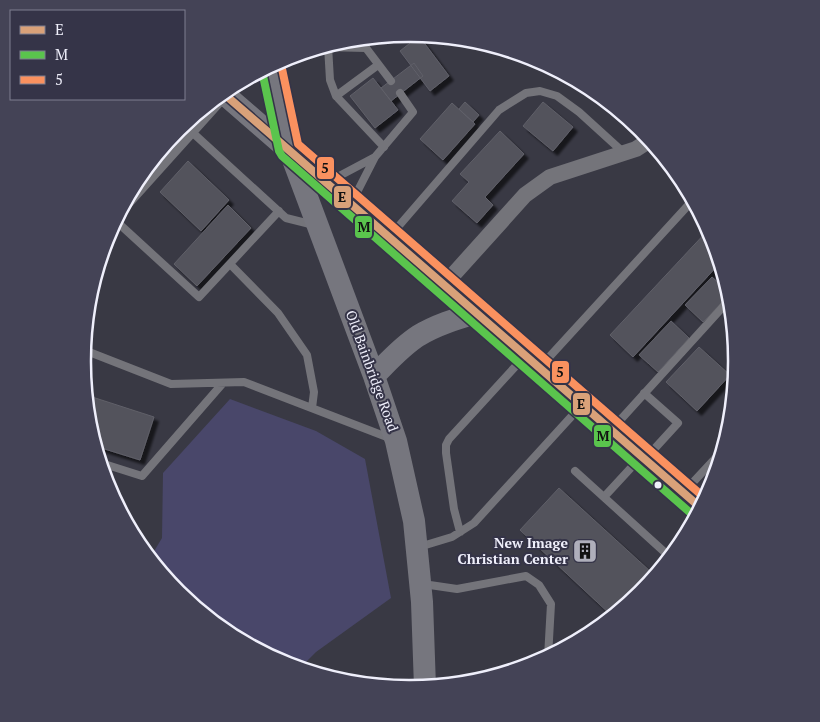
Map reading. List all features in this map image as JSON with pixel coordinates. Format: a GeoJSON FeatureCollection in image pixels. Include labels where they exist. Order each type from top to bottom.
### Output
{"type":"FeatureCollection","features":[{"type":"Feature","properties":{"kind":"main road","name":"Old Bainbridge Road"},"geometry":{"type":"LineString","coordinates":[[273,73],[289,149],[374,376],[396,441],[414,521],[420,584],[425,679]]}},
{"type":"Feature","properties":{"kind":"main road"},"geometry":{"type":"LineString","coordinates":[[230,98],[695,503]]}},
{"type":"Feature","properties":{"kind":"main road"},"geometry":{"type":"LineString","coordinates":[[374,376],[417,336],[436,326],[476,313]]}},
{"type":"Feature","properties":{"kind":"street"},"geometry":{"type":"LineString","coordinates":[[444,285],[526,196],[550,177],[625,154],[643,145]]}},
{"type":"Feature","properties":{"kind":"lane"},"geometry":{"type":"LineString","coordinates":[[354,48],[366,48],[390,81]]}},
{"type":"Feature","properties":{"kind":"lane"},"geometry":{"type":"LineString","coordinates":[[327,53],[330,80],[336,96],[384,147]]}},
{"type":"Feature","properties":{"kind":"lane"},"geometry":{"type":"LineString","coordinates":[[336,96],[378,64]]}},
{"type":"Feature","properties":{"kind":"lane"},"geometry":{"type":"LineString","coordinates":[[389,237],[499,110],[526,93],[540,91],[557,96],[579,112],[625,154]]}},
{"type":"Feature","properties":{"kind":"lane"},"geometry":{"type":"LineString","coordinates":[[352,204],[376,158],[414,112],[400,93]]}},
{"type":"Feature","properties":{"kind":"lane"},"geometry":{"type":"LineString","coordinates":[[141,191],[207,116]]}},
{"type":"Feature","properties":{"kind":"lane"},"geometry":{"type":"LineString","coordinates":[[193,133],[286,218],[318,226]]}},
{"type":"Feature","properties":{"kind":"lane"},"geometry":{"type":"LineString","coordinates":[[327,182],[376,158]]}},
{"type":"Feature","properties":{"kind":"lane"},"geometry":{"type":"LineString","coordinates":[[460,532],[454,509],[446,453],[446,445],[449,439],[533,362],[688,205]]}},
{"type":"Feature","properties":{"kind":"lane"},"geometry":{"type":"LineString","coordinates":[[121,226],[199,297],[279,211]]}},
{"type":"Feature","properties":{"kind":"lane"},"geometry":{"type":"LineString","coordinates":[[230,264],[278,313],[307,355],[314,392],[312,408]]}},
{"type":"Feature","properties":{"kind":"lane"},"geometry":{"type":"LineString","coordinates":[[611,430],[723,306]]}},
{"type":"Feature","properties":{"kind":"lane"},"geometry":{"type":"LineString","coordinates":[[91,353],[171,384],[244,382],[396,441]]}},
{"type":"Feature","properties":{"kind":"lane"},"geometry":{"type":"LineString","coordinates":[[109,466],[142,476],[223,382]]}},
{"type":"Feature","properties":{"kind":"lane"},"geometry":{"type":"LineString","coordinates":[[604,497],[678,423],[644,393]]}},
{"type":"Feature","properties":{"kind":"lane"},"geometry":{"type":"LineString","coordinates":[[417,548],[452,537],[474,523],[582,405]]}},
{"type":"Feature","properties":{"kind":"lane"},"geometry":{"type":"LineString","coordinates":[[683,493],[709,470]]}},
{"type":"Feature","properties":{"kind":"lane"},"geometry":{"type":"LineString","coordinates":[[575,471],[665,552]]}},
{"type":"Feature","properties":{"kind":"lane"},"geometry":{"type":"LineString","coordinates":[[420,584],[458,589],[526,576],[539,585],[551,604],[549,648]]}},
{"type":"Feature","properties":{"kind":"shaded area"},"geometry":{"type":"Polygon","coordinates":[[[230,399],[316,431],[365,459],[391,598],[316,652],[306,662],[269,647],[216,614],[185,586],[154,551],[162,538],[163,473],[230,399]]]}},
{"type":"Feature","properties":{"kind":"building"},"geometry":{"type":"Polygon","coordinates":[[[411,42],[424,43],[449,76],[430,91],[400,51],[411,42]]]}},
{"type":"Feature","properties":{"kind":"building"},"geometry":{"type":"Polygon","coordinates":[[[414,63],[423,76],[391,101],[381,88],[414,63]]]}},
{"type":"Feature","properties":{"kind":"building"},"geometry":{"type":"Polygon","coordinates":[[[373,78],[398,110],[375,128],[350,96],[373,78]]]}},
{"type":"Feature","properties":{"kind":"building"},"geometry":{"type":"Polygon","coordinates":[[[465,102],[479,115],[473,122],[459,109],[465,102]]]}},
{"type":"Feature","properties":{"kind":"building"},"geometry":{"type":"Polygon","coordinates":[[[543,102],[573,127],[553,151],[523,126],[543,102]]]}},
{"type":"Feature","properties":{"kind":"building"},"geometry":{"type":"Polygon","coordinates":[[[452,103],[475,124],[443,160],[420,139],[452,103]]]}},
{"type":"Feature","properties":{"kind":"building"},"geometry":{"type":"Polygon","coordinates":[[[500,131],[524,154],[485,197],[493,205],[477,223],[452,201],[469,182],[460,174],[500,131]]]}},
{"type":"Feature","properties":{"kind":"building"},"geometry":{"type":"Polygon","coordinates":[[[188,161],[229,200],[201,231],[160,192],[188,161]]]}},
{"type":"Feature","properties":{"kind":"building"},"geometry":{"type":"Polygon","coordinates":[[[228,205],[251,228],[197,286],[174,264],[228,205]]]}},
{"type":"Feature","properties":{"kind":"building"},"geometry":{"type":"Polygon","coordinates":[[[703,236],[715,269],[633,357],[610,335],[703,236]]]}},
{"type":"Feature","properties":{"kind":"building"},"geometry":{"type":"Polygon","coordinates":[[[712,277],[719,284],[723,302],[703,322],[685,305],[712,277]]]}},
{"type":"Feature","properties":{"kind":"building"},"geometry":{"type":"Polygon","coordinates":[[[671,321],[689,338],[658,372],[639,355],[671,321]]]}},
{"type":"Feature","properties":{"kind":"building"},"geometry":{"type":"Polygon","coordinates":[[[699,347],[728,373],[728,377],[697,411],[666,382],[699,347]]]}},
{"type":"Feature","properties":{"kind":"building"},"geometry":{"type":"Polygon","coordinates":[[[93,397],[154,417],[140,460],[104,449],[93,397]]]}},
{"type":"Feature","properties":{"kind":"building","name":"New Image Christian Center"},"geometry":{"type":"Polygon","coordinates":[[[559,488],[649,571],[607,611],[520,530],[559,488]]]}},
{"type":"Feature","properties":{"kind":"transit line","name":"5"},"geometry":{"type":"LineString","coordinates":[[282,69],[298,144],[700,493]]}},
{"type":"Feature","properties":{"kind":"transit line","name":"M"},"geometry":{"type":"LineString","coordinates":[[263,78],[279,151],[282,156],[690,513]]}},
{"type":"Feature","properties":{"kind":"transit line","name":"E"},"geometry":{"type":"LineString","coordinates":[[229,99],[695,503]]}},
{"type":"Feature","properties":{"kind":"place","name":"New Image Christian Center"},"geometry":{"type":"Point","coordinates":[585,551]}}]}
